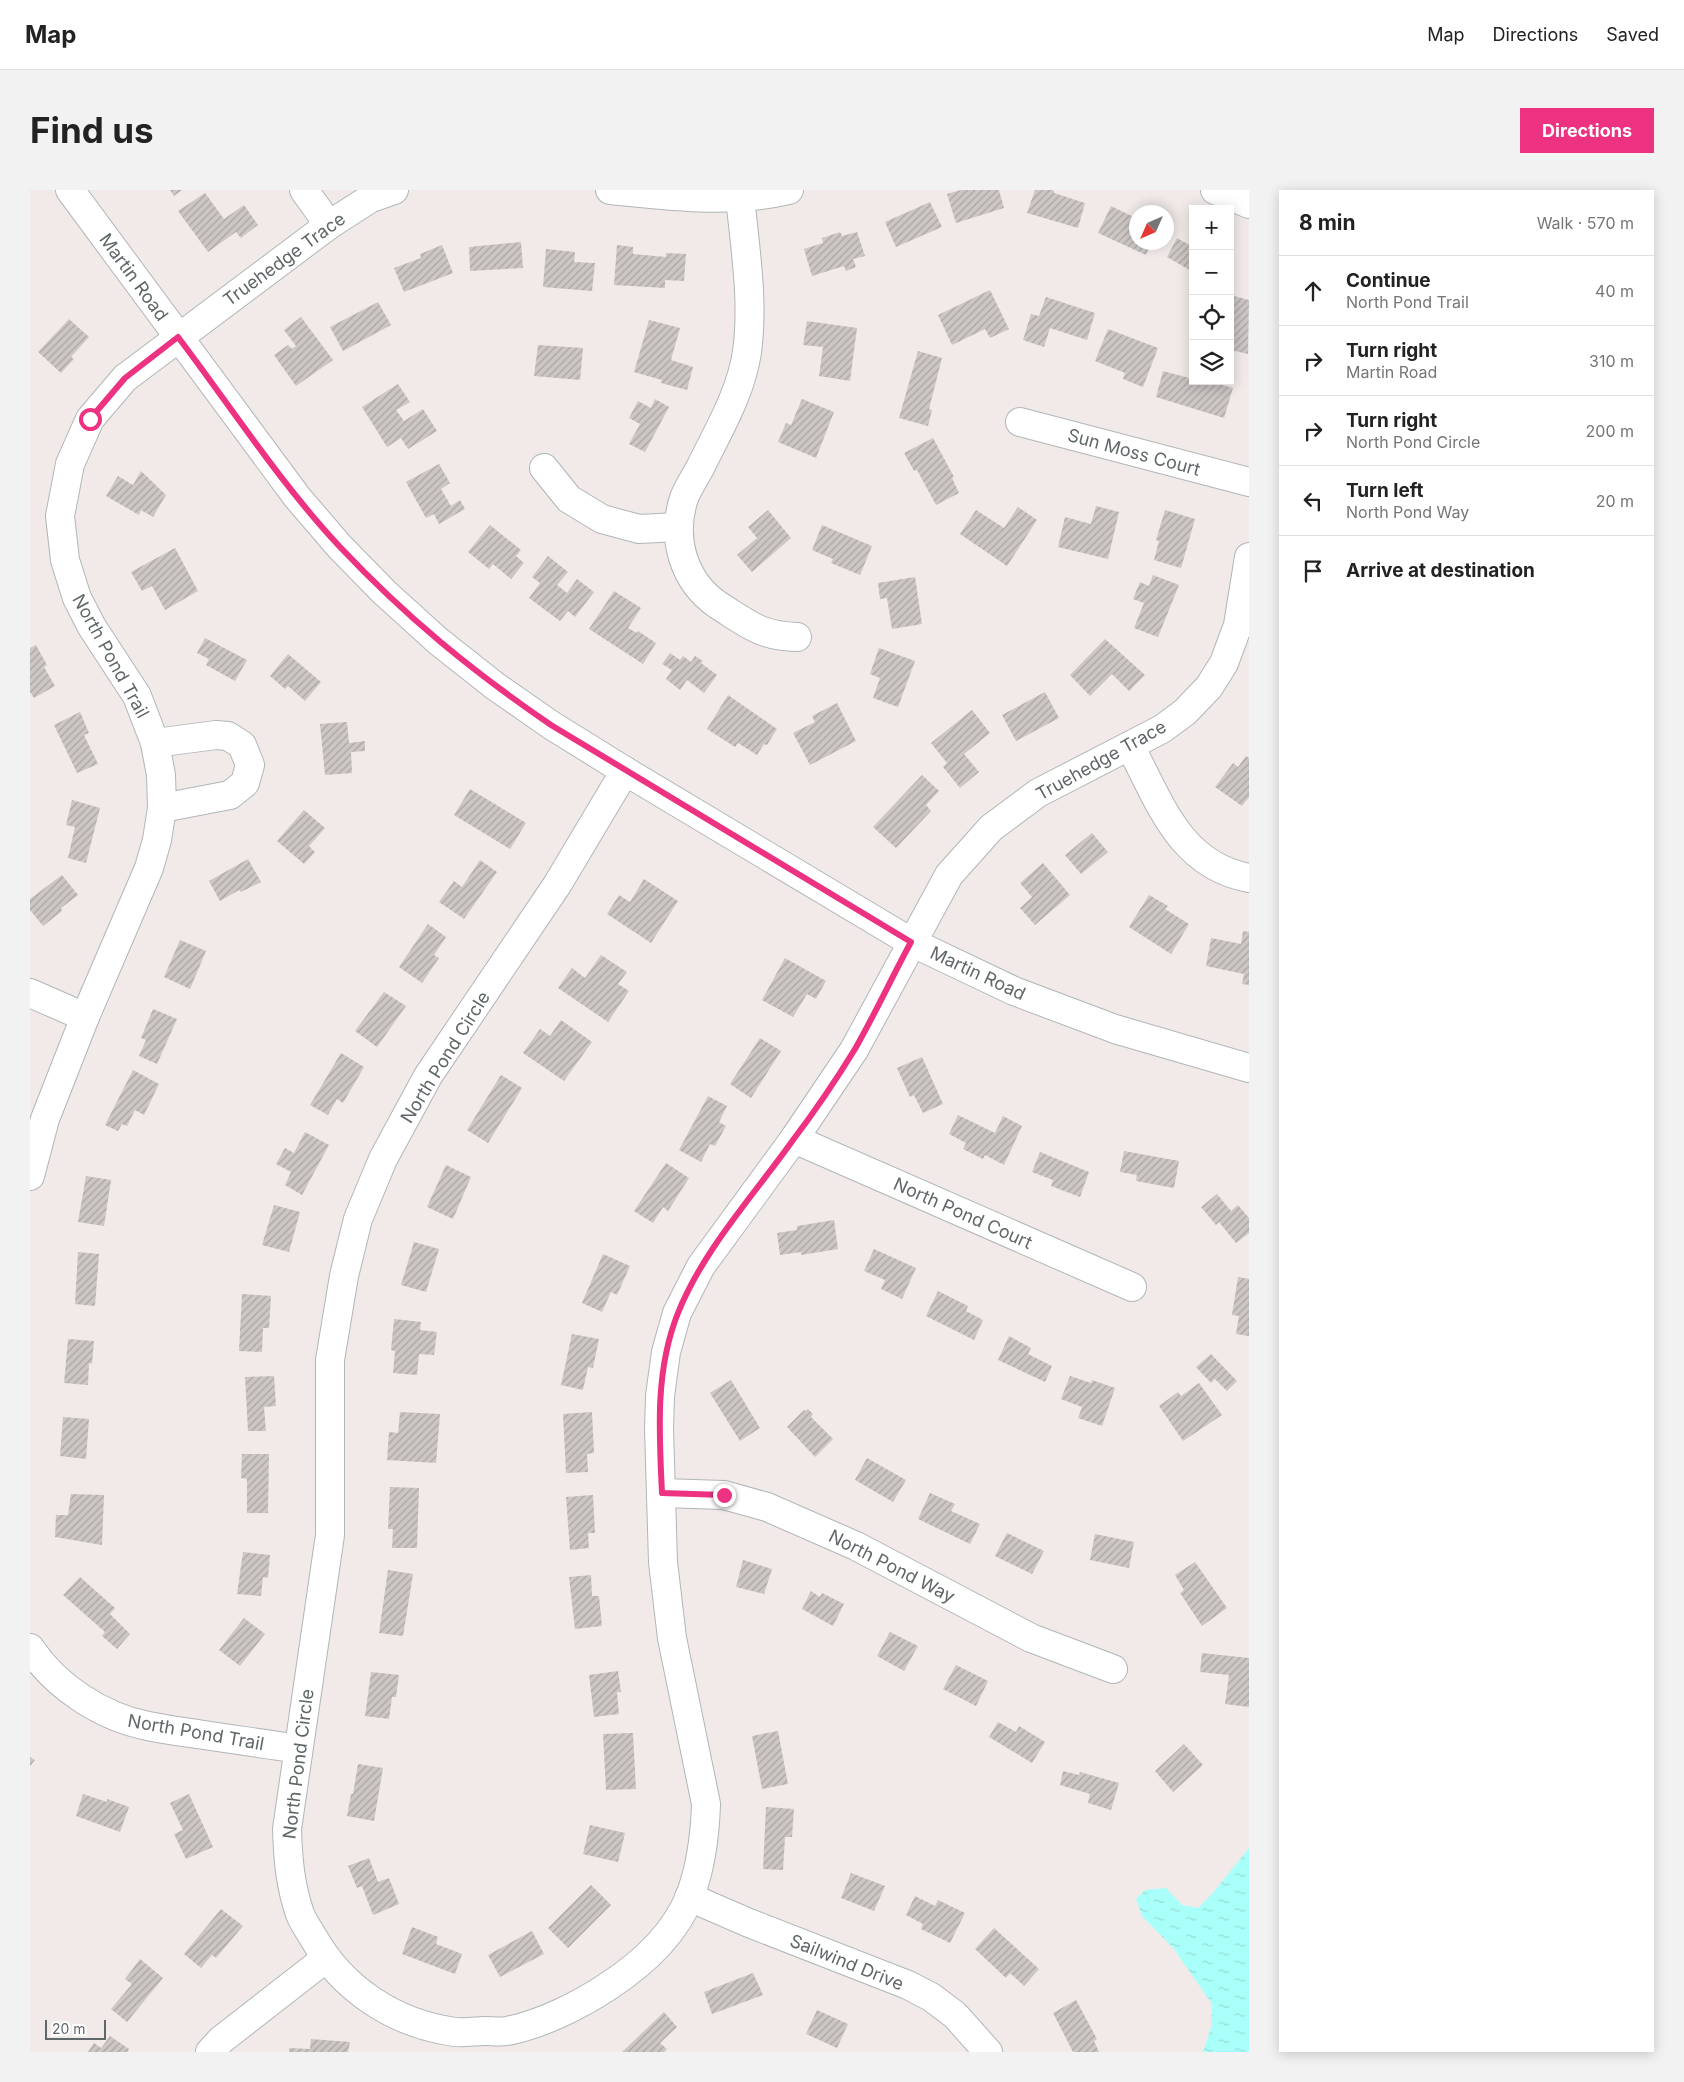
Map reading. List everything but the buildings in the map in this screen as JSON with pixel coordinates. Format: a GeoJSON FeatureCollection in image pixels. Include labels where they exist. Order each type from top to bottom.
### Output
{"type":"FeatureCollection","features":[{"type":"Feature","properties":{"kind":"street","name":"Martin Road"},"geometry":{"type":"LineString","coordinates":[[70,190],[297,496],[339,546],[384,592],[438,641],[494,686],[551,725],[625,771],[911,942],[1014,991],[1115,1029],[1249,1068]]}},
{"type":"Feature","properties":{"kind":"street"},"geometry":{"type":"LineString","coordinates":[[304,190],[329,225]]}},
{"type":"Feature","properties":{"kind":"street","name":"Truehedge Trace"},"geometry":{"type":"LineString","coordinates":[[178,337],[329,225],[372,198],[394,190]]}},
{"type":"Feature","properties":{"kind":"street"},"geometry":{"type":"LineString","coordinates":[[610,190],[686,197],[740,198],[789,190]]}},
{"type":"Feature","properties":{"kind":"street"},"geometry":{"type":"LineString","coordinates":[[1215,190],[1249,204]]}},
{"type":"Feature","properties":{"kind":"street"},"geometry":{"type":"LineString","coordinates":[[740,198],[750,303],[747,353],[732,402],[684,498],[678,527],[680,546],[685,566],[694,583],[707,597],[757,630],[777,636],[797,636]]}},
{"type":"Feature","properties":{"kind":"street","name":"North Pond Trail"},"geometry":{"type":"LineString","coordinates":[[30,1176],[45,1119],[85,1017],[149,868],[157,840],[162,808],[161,775],[155,744],[137,696],[92,627],[77,598],[65,560],[60,516],[70,464],[90,419],[125,378],[178,337]]}},
{"type":"Feature","properties":{"kind":"street","name":"Sun Moss Court"},"geometry":{"type":"LineString","coordinates":[[1020,422],[1249,482]]}},
{"type":"Feature","properties":{"kind":"street"},"geometry":{"type":"LineString","coordinates":[[544,468],[569,498],[602,520],[639,529],[678,527]]}},
{"type":"Feature","properties":{"kind":"street","name":"Truehedge Trace"},"geometry":{"type":"LineString","coordinates":[[911,942],[949,875],[991,828],[1038,793],[1162,729],[1178,718],[1209,687],[1224,663],[1238,625],[1249,557]]}},
{"type":"Feature","properties":{"kind":"street"},"geometry":{"type":"LineString","coordinates":[[155,744],[216,735],[228,736],[242,745],[250,765],[245,783],[230,795],[162,808]]}},
{"type":"Feature","properties":{"kind":"street"},"geometry":{"type":"LineString","coordinates":[[1130,746],[1176,832],[1199,856],[1226,871],[1249,878]]}},
{"type":"Feature","properties":{"kind":"street","name":"North Pond Circle"},"geometry":{"type":"LineString","coordinates":[[625,771],[557,885],[428,1076],[383,1159],[358,1219],[344,1276],[330,1360],[330,1535],[287,1829],[288,1868],[301,1915],[325,1959],[362,1995],[408,2020],[455,2032],[508,2030],[554,2016],[590,1998],[620,1979],[663,1940],[677,1922],[690,1897],[700,1862],[706,1804],[672,1638],[663,1562],[659,1429],[660,1396],[666,1352],[678,1314],[701,1266],[794,1139],[854,1050],[911,942]]}},
{"type":"Feature","properties":{"kind":"street"},"geometry":{"type":"LineString","coordinates":[[30,993],[85,1017]]}},
{"type":"Feature","properties":{"kind":"street","name":"North Pond Court"},"geometry":{"type":"LineString","coordinates":[[794,1139],[1132,1287]]}},
{"type":"Feature","properties":{"kind":"street","name":"North Pond Way"},"geometry":{"type":"LineString","coordinates":[[662,1493],[724,1495],[767,1506],[856,1546],[1031,1638],[1113,1670]]}},
{"type":"Feature","properties":{"kind":"street","name":"North Pond Trail"},"geometry":{"type":"LineString","coordinates":[[30,1648],[62,1684],[94,1707],[120,1718],[146,1726],[298,1749]]}},
{"type":"Feature","properties":{"kind":"street","name":"Sailwind Drive"},"geometry":{"type":"LineString","coordinates":[[690,1897],[749,1923],[916,1989],[955,2014],[988,2052]]}},
{"type":"Feature","properties":{"kind":"street"},"geometry":{"type":"LineString","coordinates":[[210,2052],[221,2040],[325,1959]]}},
{"type":"Feature","properties":{"kind":"water"},"geometry":{"type":"Polygon","coordinates":[[[1249,1848],[1249,2052],[1203,2052],[1211,2027],[1212,2004],[1174,1949],[1142,1916],[1136,1899],[1145,1890],[1166,1888],[1182,1905],[1198,1908],[1212,1894],[1249,1848]]]}},
{"type":"Feature","properties":{"kind":"route"},"geometry":{"type":"LineString","coordinates":[[90,419],[125,378],[178,337],[297,496],[339,546],[384,592],[438,641],[494,686],[551,725],[911,942],[854,1050],[794,1139],[701,1266],[678,1314],[666,1352],[660,1396],[659,1429],[662,1493],[724,1495]]}}]}
